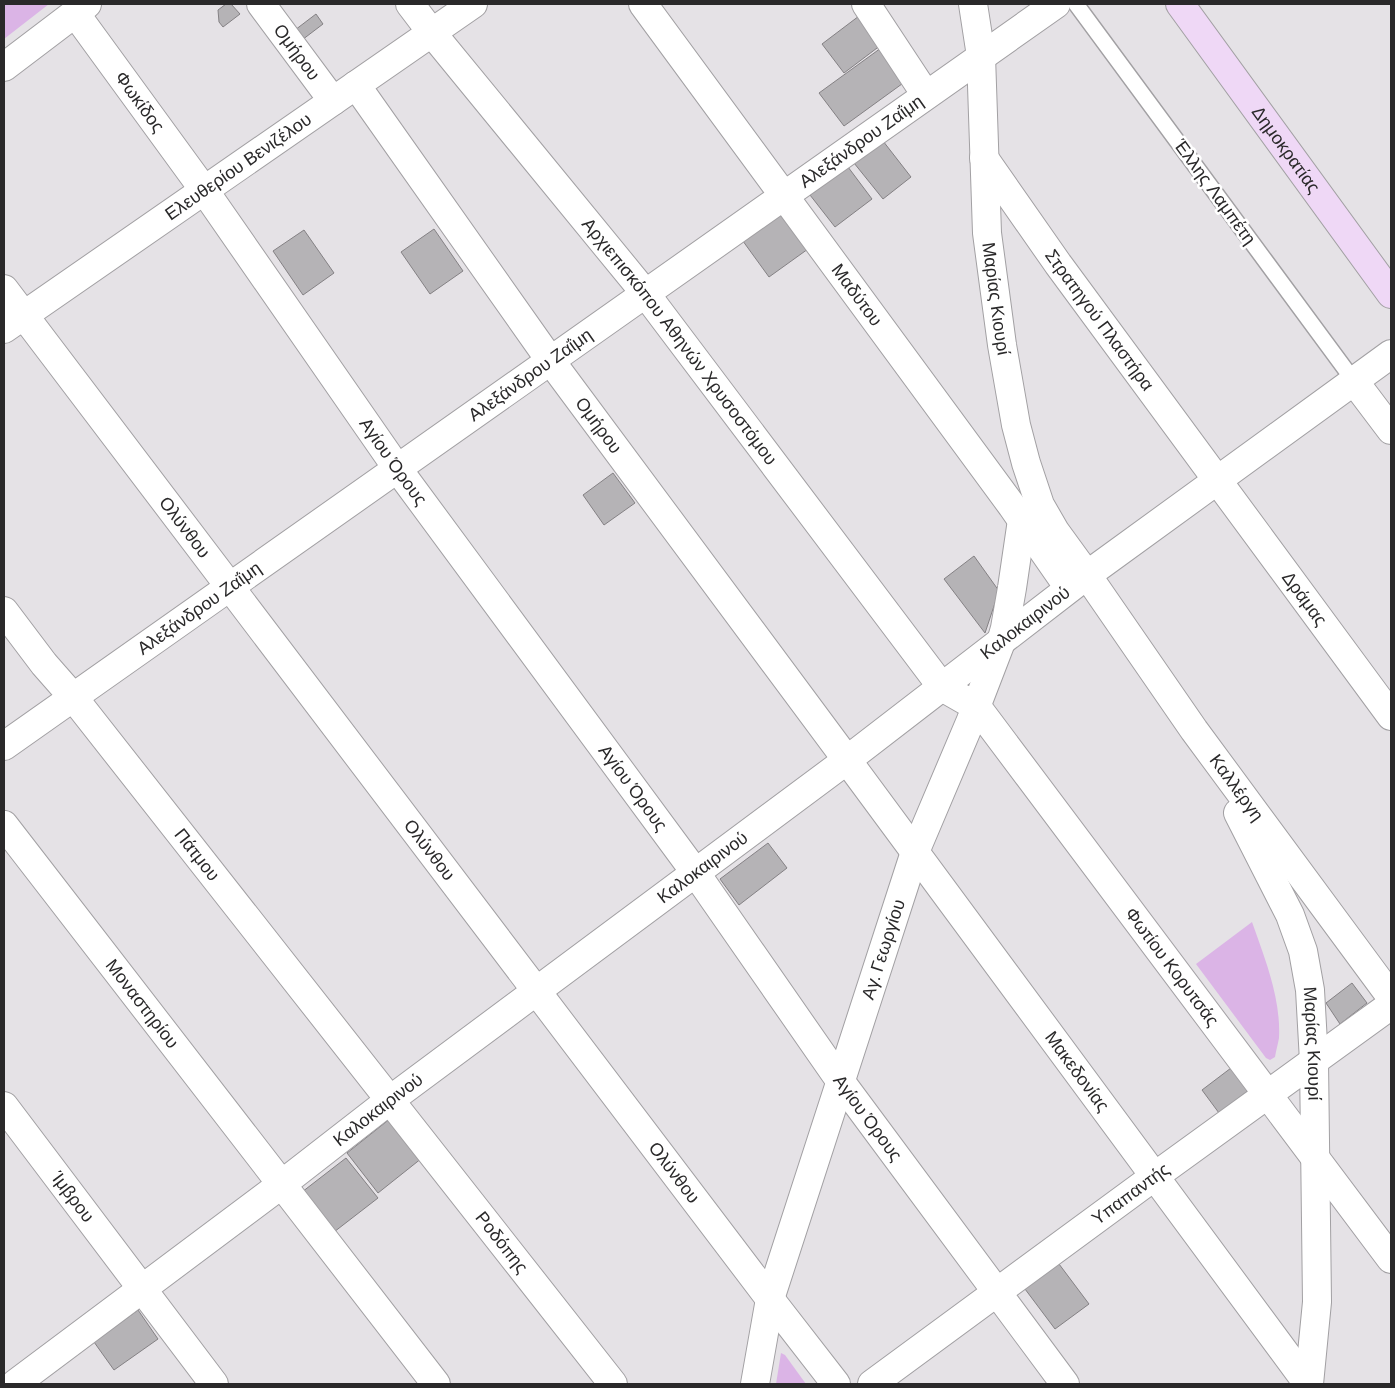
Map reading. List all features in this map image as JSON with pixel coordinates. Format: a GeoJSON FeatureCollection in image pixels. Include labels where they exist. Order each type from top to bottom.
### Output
{"type":"FeatureCollection","features":[{"type":"Feature","properties":{"kind":"main road","name":"Δημοκρατίας"},"geometry":{"type":"LineString","coordinates":[[1180,4],[1391,294]]}},
{"type":"Feature","properties":{"kind":"street","name":"Ομήρου"},"geometry":{"type":"LineString","coordinates":[[261,4],[333,101]]}},
{"type":"Feature","properties":{"kind":"street","name":"Αρχιεπισκόπου Αθηνών Χρυσοστόμου"},"geometry":{"type":"LineString","coordinates":[[410,4],[645,293],[942,687]]}},
{"type":"Feature","properties":{"kind":"street","name":"Ελευθερίου Βενιζέλου"},"geometry":{"type":"LineString","coordinates":[[14,322],[473,4]]}},
{"type":"Feature","properties":{"kind":"street","name":"Μαδύτου"},"geometry":{"type":"LineString","coordinates":[[643,4],[1022,520],[1078,581]]}},
{"type":"Feature","properties":{"kind":"street"},"geometry":{"type":"LineString","coordinates":[[866,4],[926,95]]}},
{"type":"Feature","properties":{"kind":"street","name":"Μαρίας Κιουρί"},"geometry":{"type":"LineString","coordinates":[[973,4],[981,56],[988,242],[1002,345],[1016,425],[1040,505],[1078,581]]}},
{"type":"Feature","properties":{"kind":"street","name":"Αλεξάνδρου Ζαΐμη"},"geometry":{"type":"LineString","coordinates":[[4,746],[1056,4]]}},
{"type":"Feature","properties":{"kind":"street"},"geometry":{"type":"LineString","coordinates":[[4,67],[81,8]]}},
{"type":"Feature","properties":{"kind":"street","name":"Φωκίδος"},"geometry":{"type":"LineString","coordinates":[[81,8],[204,190]]}},
{"type":"Feature","properties":{"kind":"street","name":"Ομήρου"},"geometry":{"type":"LineString","coordinates":[[356,85],[550,360],[847,760]]}},
{"type":"Feature","properties":{"kind":"street","name":"Στρατηγού Πλαστήρα"},"geometry":{"type":"LineString","coordinates":[[984,158],[1058,264],[1218,481]]}},
{"type":"Feature","properties":{"kind":"street","name":"Αγίου Όρους"},"geometry":{"type":"LineString","coordinates":[[204,190],[397,468],[695,872],[841,1082],[1065,1384]]}},
{"type":"Feature","properties":{"kind":"street","name":"Ολύνθου"},"geometry":{"type":"LineString","coordinates":[[4,289],[14,322],[229,587],[836,1384]]}},
{"type":"Feature","properties":{"kind":"street","name":"Καλοκαιρινού"},"geometry":{"type":"LineString","coordinates":[[15,1384],[282,1184],[390,1100],[847,760],[1078,581],[1391,354]]}},
{"type":"Feature","properties":{"kind":"street"},"geometry":{"type":"LineString","coordinates":[[1354,381],[1391,430]]}},
{"type":"Feature","properties":{"kind":"street","name":"Δράμας"},"geometry":{"type":"LineString","coordinates":[[1218,481],[1391,716]]}},
{"type":"Feature","properties":{"kind":"street","name":"Αγ. Γεωργίου"},"geometry":{"type":"LineString","coordinates":[[755,1384],[770,1299],[915,852],[977,707],[1001,642],[1022,520]]}},
{"type":"Feature","properties":{"kind":"street","name":"Καλλέργη"},"geometry":{"type":"LineString","coordinates":[[1078,581],[1194,730],[1391,997]]}},
{"type":"Feature","properties":{"kind":"street","name":"Πάτμου"},"geometry":{"type":"LineString","coordinates":[[4,611],[390,1100]]}},
{"type":"Feature","properties":{"kind":"street","name":"Φωτίου Κορυτσάς"},"geometry":{"type":"LineString","coordinates":[[942,687],[977,707],[1391,1259]]}},
{"type":"Feature","properties":{"kind":"street","name":"Μαρίας Κιουρί"},"geometry":{"type":"LineString","coordinates":[[1194,730],[1290,914],[1303,951],[1310,990],[1314,1061],[1317,1302],[1308,1384]]}},
{"type":"Feature","properties":{"kind":"street","name":"Μακεδονίας"},"geometry":{"type":"LineString","coordinates":[[847,760],[1308,1384]]}},
{"type":"Feature","properties":{"kind":"street","name":"Μοναστηρίου"},"geometry":{"type":"LineString","coordinates":[[4,825],[436,1384]]}},
{"type":"Feature","properties":{"kind":"street","name":"Υπαπαντής"},"geometry":{"type":"LineString","coordinates":[[872,1384],[1391,1005]]}},
{"type":"Feature","properties":{"kind":"street","name":"Ροδόπης"},"geometry":{"type":"LineString","coordinates":[[390,1100],[613,1384]]}},
{"type":"Feature","properties":{"kind":"street","name":"Ίμβρου"},"geometry":{"type":"LineString","coordinates":[[4,1106],[214,1384]]}},
{"type":"Feature","properties":{"kind":"street"},"geometry":{"type":"LineString","coordinates":[[4,1376],[10,1384]]}},
{"type":"Feature","properties":{"kind":"lane","name":"Έλλης Λαμπέτη"},"geometry":{"type":"LineString","coordinates":[[1076,4],[1354,381]]}},
{"type":"Feature","properties":{"kind":"shaded area"},"geometry":{"type":"Polygon","coordinates":[[[4,4],[49,4],[4,39],[4,4]]]}},
{"type":"Feature","properties":{"kind":"shaded area"},"geometry":{"type":"Polygon","coordinates":[[[1252,922],[1275,993],[1279,1023],[1279,1038],[1275,1057],[1270,1060],[1266,1058],[1196,964],[1252,922]]]}},
{"type":"Feature","properties":{"kind":"shaded area"},"geometry":{"type":"Polygon","coordinates":[[[781,1353],[785,1355],[806,1384],[776,1384],[781,1353]]]}},
{"type":"Feature","properties":{"kind":"building"},"geometry":{"type":"Polygon","coordinates":[[[226,4],[231,4],[240,14],[223,27],[219,22],[218,10],[226,4]]]}},
{"type":"Feature","properties":{"kind":"building"},"geometry":{"type":"Polygon","coordinates":[[[316,14],[323,24],[298,43],[295,30],[316,14]]]}},
{"type":"Feature","properties":{"kind":"building"},"geometry":{"type":"Polygon","coordinates":[[[859,16],[881,45],[844,73],[822,44],[859,16]]]}},
{"type":"Feature","properties":{"kind":"building"},"geometry":{"type":"Polygon","coordinates":[[[881,48],[906,81],[844,126],[819,93],[881,48]]]}},
{"type":"Feature","properties":{"kind":"building"},"geometry":{"type":"Polygon","coordinates":[[[883,141],[911,177],[883,199],[854,163],[883,141]]]}},
{"type":"Feature","properties":{"kind":"building"},"geometry":{"type":"Polygon","coordinates":[[[848,167],[872,199],[835,227],[810,195],[848,167]]]}},
{"type":"Feature","properties":{"kind":"building"},"geometry":{"type":"Polygon","coordinates":[[[778,209],[808,249],[769,277],[740,237],[778,209]]]}},
{"type":"Feature","properties":{"kind":"building"},"geometry":{"type":"Polygon","coordinates":[[[434,229],[463,271],[430,294],[401,252],[434,229]]]}},
{"type":"Feature","properties":{"kind":"building"},"geometry":{"type":"Polygon","coordinates":[[[304,230],[334,273],[303,295],[273,251],[304,230]]]}},
{"type":"Feature","properties":{"kind":"building"},"geometry":{"type":"Polygon","coordinates":[[[613,473],[635,503],[604,525],[583,495],[613,473]]]}},
{"type":"Feature","properties":{"kind":"building"},"geometry":{"type":"Polygon","coordinates":[[[974,556],[999,591],[985,633],[944,579],[974,556]]]}},
{"type":"Feature","properties":{"kind":"building"},"geometry":{"type":"Polygon","coordinates":[[[768,843],[787,868],[739,905],[720,879],[768,843]]]}},
{"type":"Feature","properties":{"kind":"building"},"geometry":{"type":"Polygon","coordinates":[[[1352,983],[1367,1003],[1340,1024],[1326,1003],[1352,983]]]}},
{"type":"Feature","properties":{"kind":"building"},"geometry":{"type":"Polygon","coordinates":[[[1231,1068],[1249,1090],[1219,1113],[1202,1090],[1231,1068]]]}},
{"type":"Feature","properties":{"kind":"building"},"geometry":{"type":"Polygon","coordinates":[[[391,1118],[422,1158],[378,1193],[347,1153],[391,1118]]]}},
{"type":"Feature","properties":{"kind":"building"},"geometry":{"type":"Polygon","coordinates":[[[346,1158],[378,1198],[334,1232],[302,1192],[346,1158]]]}},
{"type":"Feature","properties":{"kind":"building"},"geometry":{"type":"Polygon","coordinates":[[[1056,1260],[1089,1304],[1055,1329],[1022,1285],[1056,1260]]]}},
{"type":"Feature","properties":{"kind":"building"},"geometry":{"type":"Polygon","coordinates":[[[138,1310],[158,1339],[114,1370],[94,1342],[138,1310]]]}}]}
